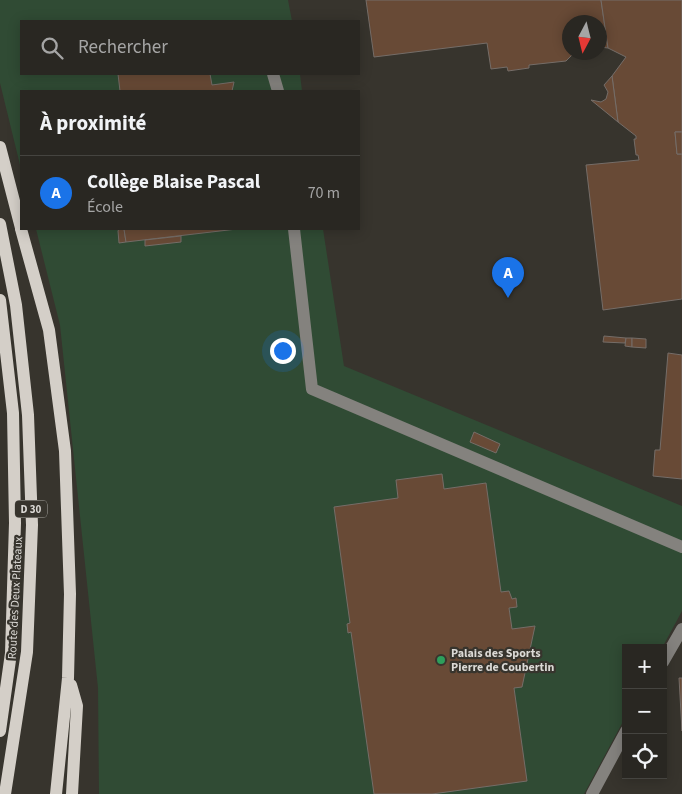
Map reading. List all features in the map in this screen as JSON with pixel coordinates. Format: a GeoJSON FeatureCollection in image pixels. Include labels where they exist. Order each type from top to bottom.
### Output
{"type":"FeatureCollection","features":[{"type":"Feature","properties":{"kind":"main road"},"geometry":{"type":"LineString","coordinates":[[0,147],[20,224]]}},
{"type":"Feature","properties":{"kind":"main road","name":"Route des Deux Plateaux"},"geometry":{"type":"LineString","coordinates":[[0,224],[16,305],[28,415],[32,525],[28,652],[5,794]]}},
{"type":"Feature","properties":{"kind":"main road"},"geometry":{"type":"LineString","coordinates":[[22,230],[49,330],[66,451],[70,594],[68,678],[56,794]]}},
{"type":"Feature","properties":{"kind":"main road","name":"Route des Deux Plateaux"},"geometry":{"type":"LineString","coordinates":[[0,300],[12,413],[15,523],[11,653],[0,731]]}},
{"type":"Feature","properties":{"kind":"main road"},"geometry":{"type":"LineString","coordinates":[[68,678],[77,706],[72,794]]}},
{"type":"Feature","properties":{"kind":"street"},"geometry":{"type":"LineString","coordinates":[[273,75],[278,90]]}},
{"type":"Feature","properties":{"kind":"street"},"geometry":{"type":"LineString","coordinates":[[294,230],[312,389],[682,547]]}},
{"type":"Feature","properties":{"kind":"street"},"geometry":{"type":"LineString","coordinates":[[667,655],[682,629]]}},
{"type":"Feature","properties":{"kind":"street"},"geometry":{"type":"LineString","coordinates":[[592,794],[624,734]]}},
{"type":"Feature","properties":{"kind":"green space"},"geometry":{"type":"Polygon","coordinates":[[[0,0],[288,0],[292,20],[20,20],[20,75],[300,75],[302,90],[20,90],[20,165],[0,83],[0,0]]]}},
{"type":"Feature","properties":{"kind":"green space"},"geometry":{"type":"Polygon","coordinates":[[[36,230],[323,230],[344,366],[682,506],[682,611],[664,644],[622,644],[622,723],[584,794],[99,794],[98,688],[60,325],[36,230]]]}},
{"type":"Feature","properties":{"kind":"building"},"geometry":{"type":"Polygon","coordinates":[[[366,0],[601,0],[603,15],[562,15],[562,60],[566,61],[529,65],[529,68],[508,71],[507,67],[491,69],[487,43],[374,57],[366,0]]]}},
{"type":"Feature","properties":{"kind":"building"},"geometry":{"type":"Polygon","coordinates":[[[601,0],[682,0],[682,132],[675,132],[677,154],[682,154],[682,299],[603,310],[586,165],[639,160],[638,155],[636,155],[634,139],[636,139],[636,136],[618,122],[612,76],[626,57],[608,48],[607,15],[603,15],[601,0]]]}},
{"type":"Feature","properties":{"kind":"building"},"geometry":{"type":"Polygon","coordinates":[[[118,75],[210,75],[212,85],[234,82],[232,90],[120,90],[118,75]]]}},
{"type":"Feature","properties":{"kind":"building"},"geometry":{"type":"Polygon","coordinates":[[[612,76],[618,122],[591,100],[601,102],[606,99],[608,92],[604,85],[612,76]]]}},
{"type":"Feature","properties":{"kind":"building"},"geometry":{"type":"Polygon","coordinates":[[[675,132],[682,132],[682,154],[677,154],[675,132]]]}},
{"type":"Feature","properties":{"kind":"building"},"geometry":{"type":"Polygon","coordinates":[[[124,230],[126,242],[119,243],[118,231],[124,230]]]}},
{"type":"Feature","properties":{"kind":"building"},"geometry":{"type":"Polygon","coordinates":[[[124,230],[228,230],[126,242],[124,230]]]}},
{"type":"Feature","properties":{"kind":"building"},"geometry":{"type":"Polygon","coordinates":[[[181,236],[181,242],[145,246],[145,240],[181,236]]]}},
{"type":"Feature","properties":{"kind":"building"},"geometry":{"type":"Polygon","coordinates":[[[604,336],[626,338],[625,343],[603,342],[604,336]]]}},
{"type":"Feature","properties":{"kind":"building"},"geometry":{"type":"Polygon","coordinates":[[[626,338],[632,338],[632,347],[625,346],[626,338]]]}},
{"type":"Feature","properties":{"kind":"building"},"geometry":{"type":"Polygon","coordinates":[[[632,338],[646,339],[646,348],[632,347],[632,338]]]}},
{"type":"Feature","properties":{"kind":"building"},"geometry":{"type":"Polygon","coordinates":[[[668,353],[682,355],[682,479],[653,476],[655,450],[660,450],[668,353]]]}},
{"type":"Feature","properties":{"kind":"building"},"geometry":{"type":"Polygon","coordinates":[[[474,432],[500,444],[496,453],[470,442],[474,432]]]}},
{"type":"Feature","properties":{"kind":"building","name":"Palais des Sports Pierre de Coubertin"},"geometry":{"type":"Polygon","coordinates":[[[442,474],[444,489],[486,483],[501,592],[509,591],[512,599],[516,598],[517,607],[509,608],[512,629],[535,626],[522,687],[514,688],[527,781],[432,794],[374,794],[351,632],[348,633],[347,624],[350,623],[334,507],[398,498],[396,480],[442,474]]]}},
{"type":"Feature","properties":{"kind":"building"},"geometry":{"type":"Polygon","coordinates":[[[679,678],[682,678],[682,731],[679,678]]]}},
{"type":"Feature","properties":{"kind":"place","name":"Collège Blaise Pascal"},"geometry":{"type":"Point","coordinates":[508,298]}},
{"type":"Feature","properties":{"kind":"place","name":"Palais des Sports Pierre de Coubertin"},"geometry":{"type":"Point","coordinates":[441,660]}}]}
